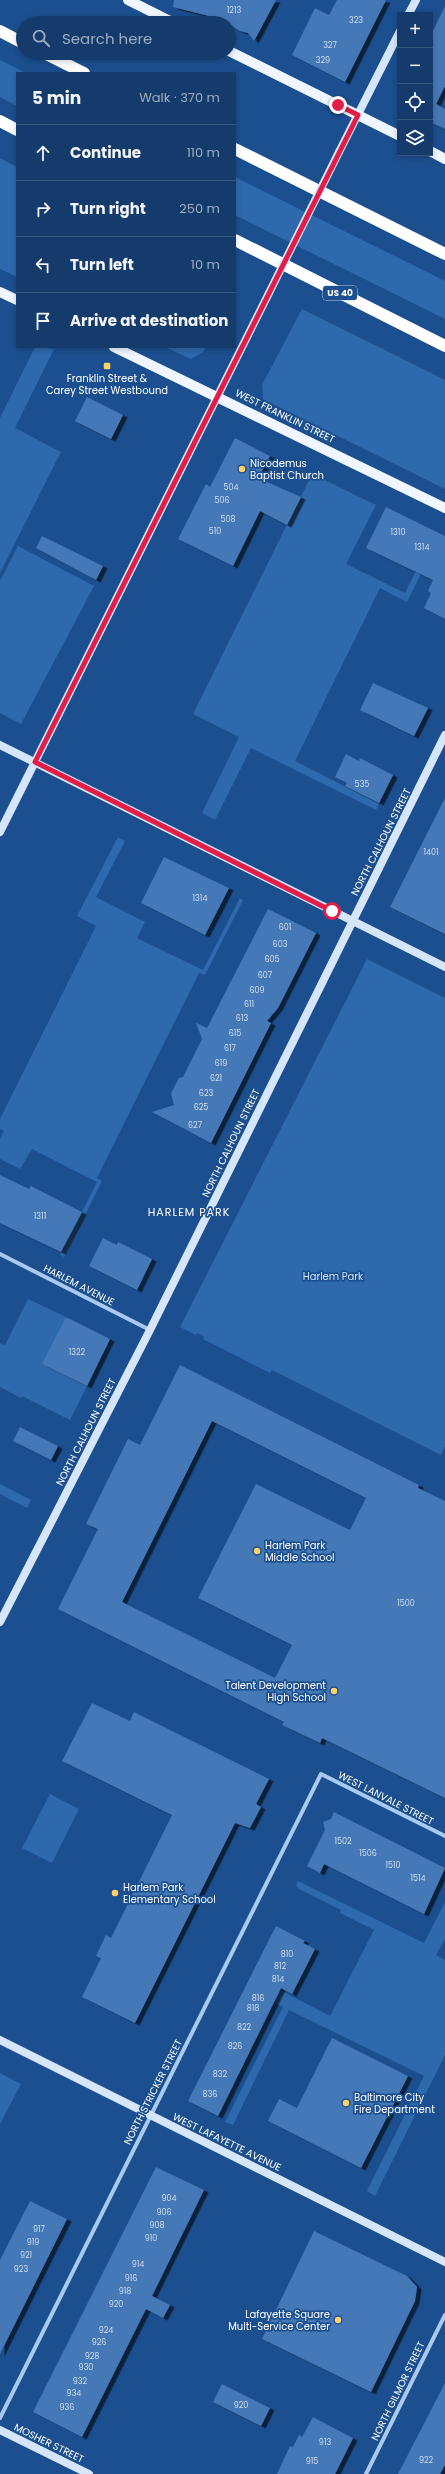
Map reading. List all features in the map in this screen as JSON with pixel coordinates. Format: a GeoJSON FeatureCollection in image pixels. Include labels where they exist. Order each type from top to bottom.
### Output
{"type":"FeatureCollection","features":[{"type":"Feature","properties":{"kind":"highway"},"geometry":{"type":"LineString","coordinates":[[0,31],[16,39]]}},
{"type":"Feature","properties":{"kind":"highway"},"geometry":{"type":"LineString","coordinates":[[58,60],[82,72]]}},
{"type":"Feature","properties":{"kind":"highway"},"geometry":{"type":"LineString","coordinates":[[0,121],[16,129]]}},
{"type":"Feature","properties":{"kind":"highway"},"geometry":{"type":"LineString","coordinates":[[236,150],[445,254]]}},
{"type":"Feature","properties":{"kind":"highway","name":"US 40"},"geometry":{"type":"LineString","coordinates":[[236,241],[445,346]]}},
{"type":"Feature","properties":{"kind":"main road"},"geometry":{"type":"LineString","coordinates":[[128,0],[160,16]]}},
{"type":"Feature","properties":{"kind":"main road"},"geometry":{"type":"LineString","coordinates":[[410,12],[416,0]]}},
{"type":"Feature","properties":{"kind":"main road"},"geometry":{"type":"LineString","coordinates":[[0,832],[397,37]]}},
{"type":"Feature","properties":{"kind":"main road"},"geometry":{"type":"LineString","coordinates":[[236,54],[397,134]]}},
{"type":"Feature","properties":{"kind":"main road"},"geometry":{"type":"LineString","coordinates":[[433,153],[445,159]]}},
{"type":"Feature","properties":{"kind":"main road"},"geometry":{"type":"LineString","coordinates":[[0,292],[16,300]]}},
{"type":"Feature","properties":{"kind":"main road","name":"WEST FRANKLIN STREET"},"geometry":{"type":"LineString","coordinates":[[116,348],[445,508]]}},
{"type":"Feature","properties":{"kind":"main road","name":"NORTH CALHOUN STREET"},"geometry":{"type":"LineString","coordinates":[[0,1622],[2,1613],[150,1330],[445,735]]}},
{"type":"Feature","properties":{"kind":"main road"},"geometry":{"type":"LineString","coordinates":[[0,745],[445,967]]}},
{"type":"Feature","properties":{"kind":"main road","name":"WEST LAFAYETTE AVENUE"},"geometry":{"type":"LineString","coordinates":[[0,2040],[445,2262]]}},
{"type":"Feature","properties":{"kind":"main road","name":"MOSHER STREET"},"geometry":{"type":"LineString","coordinates":[[0,2430],[89,2474]]}},
{"type":"Feature","properties":{"kind":"street","name":"HARLEM AVENUE"},"geometry":{"type":"LineString","coordinates":[[0,1254],[150,1330]]}},
{"type":"Feature","properties":{"kind":"street","name":"WEST LANVALE STREET"},"geometry":{"type":"LineString","coordinates":[[321,1774],[445,1836]]}},
{"type":"Feature","properties":{"kind":"street","name":"NORTH STRICKER STREET"},"geometry":{"type":"LineString","coordinates":[[0,2418],[321,1774]]}},
{"type":"Feature","properties":{"kind":"street","name":"NORTH GILMOR STREET"},"geometry":{"type":"LineString","coordinates":[[366,2474],[445,2315]]}},
{"type":"Feature","properties":{"kind":"green space"},"geometry":{"type":"Polygon","coordinates":[[[0,60],[24,72],[16,72],[16,105],[0,97],[0,60]]]}},
{"type":"Feature","properties":{"kind":"green space"},"geometry":{"type":"Polygon","coordinates":[[[0,158],[16,166],[16,277],[0,269],[0,158]]]}},
{"type":"Feature","properties":{"kind":"green space"},"geometry":{"type":"Polygon","coordinates":[[[236,177],[445,281],[445,319],[236,215],[236,177]]]}},
{"type":"Feature","properties":{"kind":"green space"},"geometry":{"type":"Polygon","coordinates":[[[302,309],[445,380],[445,489],[263,399],[262,385],[302,309]]]}},
{"type":"Feature","properties":{"kind":"green space"},"geometry":{"type":"Polygon","coordinates":[[[35,348],[54,349],[15,428],[61,452],[0,573],[0,418],[35,348]]]}},
{"type":"Feature","properties":{"kind":"green space"},"geometry":{"type":"Polygon","coordinates":[[[167,348],[205,348],[203,352],[191,359],[167,348]]]}},
{"type":"Feature","properties":{"kind":"green space"},"geometry":{"type":"Polygon","coordinates":[[[312,474],[376,505],[346,564],[405,593],[435,533],[440,536],[407,602],[380,588],[295,761],[379,804],[376,810],[251,748],[215,820],[202,813],[239,737],[193,714],[312,474]]]}},
{"type":"Feature","properties":{"kind":"green space"},"geometry":{"type":"Polygon","coordinates":[[[18,546],[94,586],[21,724],[0,713],[0,581],[18,546]]]}},
{"type":"Feature","properties":{"kind":"green space"},"geometry":{"type":"Polygon","coordinates":[[[118,837],[125,841],[96,897],[145,922],[137,938],[203,970],[240,898],[243,900],[205,975],[199,973],[97,1178],[102,1181],[64,1257],[60,1255],[97,1182],[32,1149],[20,1169],[0,1159],[0,1138],[4,1131],[0,1129],[0,1119],[96,926],[77,916],[118,837]]]}},
{"type":"Feature","properties":{"kind":"green space","name":"Harlem Park"},"geometry":{"type":"Polygon","coordinates":[[[367,959],[445,998],[445,1446],[441,1455],[272,1370],[270,1373],[203,1339],[204,1337],[197,1333],[196,1335],[180,1327],[367,959]]]}},
{"type":"Feature","properties":{"kind":"green space"},"geometry":{"type":"Polygon","coordinates":[[[28,1299],[68,1318],[43,1364],[87,1386],[70,1420],[22,1396],[21,1398],[0,1387],[0,1343],[5,1345],[28,1299]]]}},
{"type":"Feature","properties":{"kind":"green space"},"geometry":{"type":"Polygon","coordinates":[[[0,1484],[31,1500],[27,1508],[0,1494],[0,1484]]]}},
{"type":"Feature","properties":{"kind":"green space"},"geometry":{"type":"Polygon","coordinates":[[[50,1794],[79,1809],[52,1863],[22,1848],[50,1794]]]}},
{"type":"Feature","properties":{"kind":"green space"},"geometry":{"type":"Polygon","coordinates":[[[298,1881],[424,1943],[445,1902],[445,1939],[436,1955],[445,1960],[445,2055],[375,2196],[367,2191],[424,2076],[289,2010],[233,2125],[225,2122],[283,2007],[275,2003],[275,2000],[247,1985],[255,1977],[330,2016],[374,1930],[340,1913],[341,1910],[299,1889],[296,1885],[298,1881]]]}},
{"type":"Feature","properties":{"kind":"green space"},"geometry":{"type":"Polygon","coordinates":[[[0,2073],[21,2084],[0,2124],[0,2073]]]}},
{"type":"Feature","properties":{"kind":"building"},"geometry":{"type":"Polygon","coordinates":[[[174,0],[276,0],[254,41],[248,33],[236,28],[236,16],[209,16],[173,7],[174,0]]]}},
{"type":"Feature","properties":{"kind":"building"},"geometry":{"type":"Polygon","coordinates":[[[337,0],[386,0],[345,82],[292,55],[315,8],[329,15],[337,0]]]}},
{"type":"Feature","properties":{"kind":"building"},"geometry":{"type":"Polygon","coordinates":[[[445,6],[445,86],[436,104],[445,109],[445,129],[433,123],[433,31],[445,6]]]}},
{"type":"Feature","properties":{"kind":"building"},"geometry":{"type":"Polygon","coordinates":[[[87,397],[123,415],[111,439],[75,421],[87,397]]]}},
{"type":"Feature","properties":{"kind":"building"},"geometry":{"type":"Polygon","coordinates":[[[235,438],[270,456],[258,478],[301,497],[287,525],[260,511],[233,566],[178,539],[206,484],[210,487],[235,438]]]}},
{"type":"Feature","properties":{"kind":"building"},"geometry":{"type":"Polygon","coordinates":[[[386,507],[445,536],[445,619],[424,608],[431,593],[428,591],[433,580],[366,548],[386,507]]]}},
{"type":"Feature","properties":{"kind":"building"},"geometry":{"type":"Polygon","coordinates":[[[42,536],[103,566],[96,580],[36,548],[42,536]]]}},
{"type":"Feature","properties":{"kind":"building"},"geometry":{"type":"Polygon","coordinates":[[[373,683],[428,708],[414,736],[360,710],[373,683]]]}},
{"type":"Feature","properties":{"kind":"building"},"geometry":{"type":"Polygon","coordinates":[[[346,754],[359,761],[360,758],[393,775],[379,803],[345,786],[347,783],[335,777],[346,754]]]}},
{"type":"Feature","properties":{"kind":"building"},"geometry":{"type":"Polygon","coordinates":[[[445,798],[445,934],[390,907],[445,798]]]}},
{"type":"Feature","properties":{"kind":"building"},"geometry":{"type":"Polygon","coordinates":[[[164,857],[229,888],[205,935],[141,903],[164,857]]]}},
{"type":"Feature","properties":{"kind":"building"},"geometry":{"type":"Polygon","coordinates":[[[268,909],[316,933],[278,1008],[267,1021],[271,1023],[211,1143],[152,1112],[174,1105],[171,1093],[179,1078],[183,1077],[202,1039],[196,1023],[207,1028],[268,909]]]}},
{"type":"Feature","properties":{"kind":"building"},"geometry":{"type":"Polygon","coordinates":[[[0,1175],[29,1189],[31,1186],[82,1212],[61,1252],[0,1223],[0,1175]]]}},
{"type":"Feature","properties":{"kind":"building"},"geometry":{"type":"Polygon","coordinates":[[[103,1238],[117,1245],[118,1242],[152,1259],[137,1290],[89,1266],[103,1238]]]}},
{"type":"Feature","properties":{"kind":"building"},"geometry":{"type":"Polygon","coordinates":[[[68,1318],[110,1339],[87,1386],[42,1364],[65,1319],[68,1318]]]}},
{"type":"Feature","properties":{"kind":"building","name":"Harlem Park Middle School"},"geometry":{"type":"Polygon","coordinates":[[[180,1365],[419,1485],[418,1488],[445,1501],[445,1798],[322,1738],[320,1743],[282,1725],[284,1722],[58,1609],[98,1529],[86,1524],[128,1439],[140,1445],[180,1365]],[[212,1421],[122,1602],[275,1678],[292,1645],[198,1598],[256,1484],[350,1530],[366,1498],[212,1421]]]}},
{"type":"Feature","properties":{"kind":"building"},"geometry":{"type":"Polygon","coordinates":[[[20,1427],[58,1446],[51,1460],[13,1441],[20,1427]]]}},
{"type":"Feature","properties":{"kind":"building"},"geometry":{"type":"Polygon","coordinates":[[[92,1703],[130,1721],[134,1712],[269,1779],[256,1804],[261,1807],[250,1828],[235,1823],[135,2023],[82,1997],[101,1958],[96,1956],[106,1935],[111,1938],[172,1815],[62,1761],[92,1703]]]}},
{"type":"Feature","properties":{"kind":"building"},"geometry":{"type":"Polygon","coordinates":[[[334,1812],[445,1868],[424,1914],[324,1864],[320,1873],[307,1866],[325,1830],[323,1822],[331,1819],[334,1812]]]}},
{"type":"Feature","properties":{"kind":"building"},"geometry":{"type":"Polygon","coordinates":[[[276,1926],[305,1941],[303,1943],[315,1949],[292,1994],[281,1988],[218,2116],[188,2101],[276,1926]]]}},
{"type":"Feature","properties":{"kind":"building","name":"Baltimore City Fire Department"},"geometry":{"type":"Polygon","coordinates":[[[332,2038],[408,2076],[361,2168],[268,2121],[279,2099],[297,2108],[332,2038]]]}},
{"type":"Feature","properties":{"kind":"building"},"geometry":{"type":"Polygon","coordinates":[[[156,2167],[204,2190],[152,2296],[170,2305],[163,2318],[146,2309],[82,2437],[33,2412],[156,2167]]]}},
{"type":"Feature","properties":{"kind":"building"},"geometry":{"type":"Polygon","coordinates":[[[30,2201],[67,2219],[0,2354],[0,2260],[30,2201]]]}},
{"type":"Feature","properties":{"kind":"building","name":"Lafayette Square Multi-Service Center"},"geometry":{"type":"Polygon","coordinates":[[[314,2231],[407,2276],[417,2287],[415,2301],[371,2392],[262,2339],[314,2231]]]}},
{"type":"Feature","properties":{"kind":"building"},"geometry":{"type":"Polygon","coordinates":[[[445,2383],[445,2465],[440,2474],[398,2474],[445,2383]]]}},
{"type":"Feature","properties":{"kind":"building"},"geometry":{"type":"Polygon","coordinates":[[[222,2384],[270,2408],[261,2426],[213,2402],[222,2384]]]}},
{"type":"Feature","properties":{"kind":"building"},"geometry":{"type":"Polygon","coordinates":[[[313,2417],[353,2438],[335,2474],[277,2474],[290,2446],[293,2447],[299,2435],[302,2437],[313,2417]]]}},
{"type":"Feature","properties":{"kind":"place","name":"Franklin Street & Carey Street Westbound"},"geometry":{"type":"Point","coordinates":[107,366]}},
{"type":"Feature","properties":{"kind":"place","name":"Nicodemus Baptist Church"},"geometry":{"type":"Point","coordinates":[242,469]}},
{"type":"Feature","properties":{"kind":"place","name":"Harlem Park Middle School"},"geometry":{"type":"Point","coordinates":[257,1551]}},
{"type":"Feature","properties":{"kind":"place","name":"Talent Development High School"},"geometry":{"type":"Point","coordinates":[334,1691]}},
{"type":"Feature","properties":{"kind":"place","name":"Harlem Park Elementary School"},"geometry":{"type":"Point","coordinates":[115,1893]}},
{"type":"Feature","properties":{"kind":"place","name":"Baltimore City Fire Department"},"geometry":{"type":"Point","coordinates":[346,2103]}},
{"type":"Feature","properties":{"kind":"place","name":"Lafayette Square Multi-Service Center"},"geometry":{"type":"Point","coordinates":[338,2320]}},
{"type":"Feature","properties":{"kind":"district","name":"HARLEM PARK"},"geometry":{"type":"Point","coordinates":[189,1212]}},
{"type":"Feature","properties":{"kind":"route"},"geometry":{"type":"LineString","coordinates":[[332,911],[35,762],[358,115],[338,105]]}}]}
